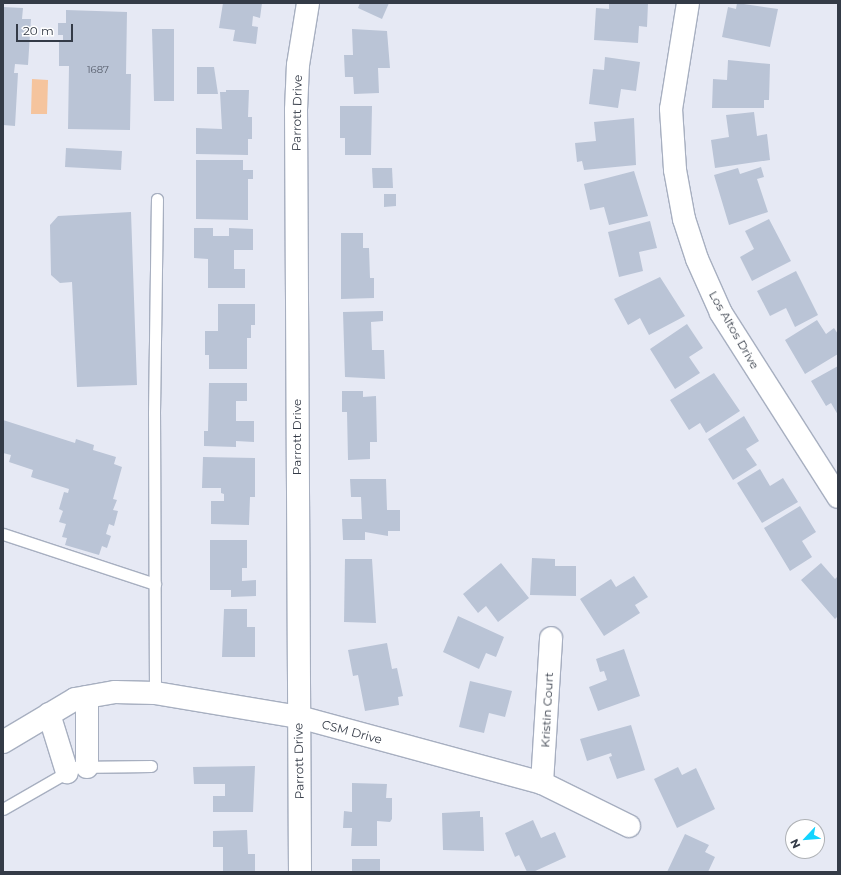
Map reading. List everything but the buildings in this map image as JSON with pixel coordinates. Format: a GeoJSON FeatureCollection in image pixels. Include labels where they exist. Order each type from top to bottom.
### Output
{"type":"FeatureCollection","features":[{"type":"Feature","properties":{"kind":"street","name":"Parrott Drive"},"geometry":{"type":"LineString","coordinates":[[300,872],[296,110],[298,65],[308,3]]}},
{"type":"Feature","properties":{"kind":"street","name":"Los Altos Drive"},"geometry":{"type":"LineString","coordinates":[[688,3],[679,50],[671,109],[675,170],[684,219],[697,259],[722,313],[838,497]]}},
{"type":"Feature","properties":{"kind":"street","name":"Kristin Court"},"geometry":{"type":"LineString","coordinates":[[542,783],[551,638]]}},
{"type":"Feature","properties":{"kind":"street","name":"CSM Drive"},"geometry":{"type":"LineString","coordinates":[[3,742],[75,699],[116,692],[155,692],[299,717],[542,783],[629,826]]}},
{"type":"Feature","properties":{"kind":"street"},"geometry":{"type":"LineString","coordinates":[[77,769],[87,696]]}},
{"type":"Feature","properties":{"kind":"street"},"geometry":{"type":"LineString","coordinates":[[49,714],[77,769]]}},
{"type":"Feature","properties":{"kind":"lane"},"geometry":{"type":"LineString","coordinates":[[155,692],[157,199]]}},
{"type":"Feature","properties":{"kind":"lane"},"geometry":{"type":"LineString","coordinates":[[3,534],[155,584]]}},
{"type":"Feature","properties":{"kind":"lane"},"geometry":{"type":"LineString","coordinates":[[3,809],[77,769],[151,766]]}},
{"type":"Feature","properties":{"kind":"shaded area"},"geometry":{"type":"Polygon","coordinates":[[[32,79],[48,80],[47,114],[31,114],[32,79]]]}}]}
